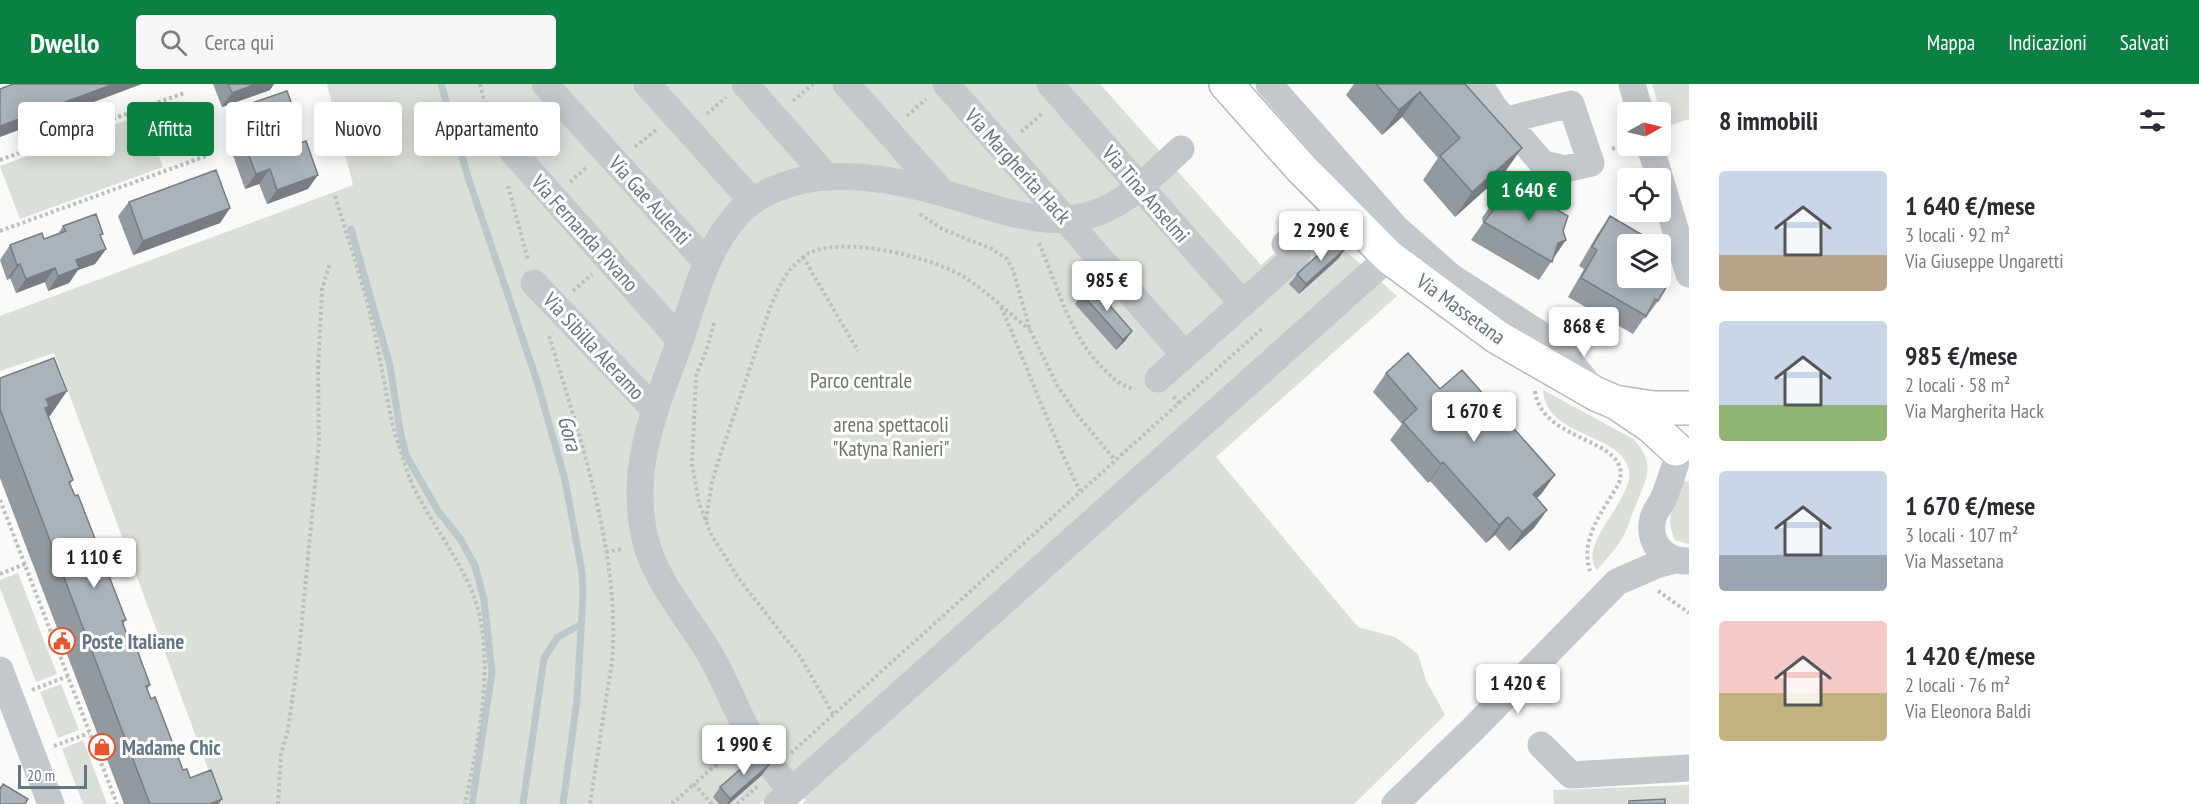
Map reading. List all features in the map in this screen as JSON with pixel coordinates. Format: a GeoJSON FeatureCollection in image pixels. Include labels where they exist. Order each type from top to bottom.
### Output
{"type":"FeatureCollection","features":[{"type":"Feature","properties":{"kind":"main road","name":"Via Massetana"},"geometry":{"type":"LineString","coordinates":[[1226,84],[1336,206],[1389,257],[1497,337],[1651,426],[1682,455]]}},
{"type":"Feature","properties":{"kind":"main road","name":"Via Massetana"},"geometry":{"type":"LineString","coordinates":[[1607,399],[1653,408],[1688,408]]}},
{"type":"Feature","properties":{"kind":"main road","name":"Via Massetana"},"geometry":{"type":"LineString","coordinates":[[1682,455],[1672,431],[1675,422],[1688,408]]}},
{"type":"Feature","properties":{"kind":"street","name":"Via Gae Aulenti"},"geometry":{"type":"LineString","coordinates":[[545,84],[706,263]]}},
{"type":"Feature","properties":{"kind":"street"},"geometry":{"type":"LineString","coordinates":[[647,84],[752,201]]}},
{"type":"Feature","properties":{"kind":"street"},"geometry":{"type":"LineString","coordinates":[[846,84],[942,192]]}},
{"type":"Feature","properties":{"kind":"street"},"geometry":{"type":"LineString","coordinates":[[1269,84],[1414,246],[1450,276],[1557,345],[1607,399]]}},
{"type":"Feature","properties":{"kind":"street"},"geometry":{"type":"LineString","coordinates":[[1479,84],[1494,107],[1507,120]]}},
{"type":"Feature","properties":{"kind":"street"},"geometry":{"type":"LineString","coordinates":[[1632,84],[1637,102]]}},
{"type":"Feature","properties":{"kind":"street"},"geometry":{"type":"LineString","coordinates":[[739,88],[827,177]]}},
{"type":"Feature","properties":{"kind":"street","name":"Via Tina Anselmi"},"geometry":{"type":"LineString","coordinates":[[1055,90],[1243,304]]}},
{"type":"Feature","properties":{"kind":"street","name":"Via Margherita Hack"},"geometry":{"type":"LineString","coordinates":[[936,91],[1003,149],[1185,355]]}},
{"type":"Feature","properties":{"kind":"street"},"geometry":{"type":"LineString","coordinates":[[1181,149],[1122,200],[1083,217],[1043,220],[942,192],[847,176],[800,181],[780,187],[752,201],[725,231],[706,263],[654,410],[645,441],[639,495],[646,543],[660,577],[712,658],[750,735],[786,787],[1389,257]]}},
{"type":"Feature","properties":{"kind":"street","name":"Via Fernanda Pivano"},"geometry":{"type":"LineString","coordinates":[[517,156],[680,340]]}},
{"type":"Feature","properties":{"kind":"street"},"geometry":{"type":"LineString","coordinates":[[1653,156],[1689,274]]}},
{"type":"Feature","properties":{"kind":"street"},"geometry":{"type":"LineString","coordinates":[[1149,384],[1297,255],[1285,244]]}},
{"type":"Feature","properties":{"kind":"street","name":"Via Sibilla Aleramo"},"geometry":{"type":"LineString","coordinates":[[534,283],[654,410]]}},
{"type":"Feature","properties":{"kind":"street"},"geometry":{"type":"LineString","coordinates":[[1395,804],[1473,729],[1617,582],[1642,546],[1682,455]]}},
{"type":"Feature","properties":{"kind":"street"},"geometry":{"type":"LineString","coordinates":[[1652,525],[1654,542],[1666,555],[1683,560]]}},
{"type":"Feature","properties":{"kind":"street"},"geometry":{"type":"LineString","coordinates":[[1617,582],[1656,565],[1683,560]]}},
{"type":"Feature","properties":{"kind":"street"},"geometry":{"type":"LineString","coordinates":[[0,669],[51,804]]}},
{"type":"Feature","properties":{"kind":"street"},"geometry":{"type":"LineString","coordinates":[[1541,745],[1571,775],[1689,768]]}},
{"type":"Feature","properties":{"kind":"path"},"geometry":{"type":"LineString","coordinates":[[554,197],[611,157],[682,123],[739,88]]}},
{"type":"Feature","properties":{"kind":"path"},"geometry":{"type":"LineString","coordinates":[[1003,149],[1055,90]]}},
{"type":"Feature","properties":{"kind":"path"},"geometry":{"type":"LineString","coordinates":[[889,133],[936,91]]}},
{"type":"Feature","properties":{"kind":"path"},"geometry":{"type":"LineString","coordinates":[[0,160],[184,93]]}},
{"type":"Feature","properties":{"kind":"path"},"geometry":{"type":"LineString","coordinates":[[0,231],[206,156]]}},
{"type":"Feature","properties":{"kind":"path"},"geometry":{"type":"LineString","coordinates":[[334,196],[377,343],[393,428],[407,470],[416,492],[472,590],[483,625],[485,667],[482,702],[465,804]]}},
{"type":"Feature","properties":{"kind":"path"},"geometry":{"type":"LineString","coordinates":[[914,209],[942,229],[992,249],[1007,258],[1013,270],[1030,330],[1057,385],[1075,412],[1115,460]]}},
{"type":"Feature","properties":{"kind":"path"},"geometry":{"type":"LineString","coordinates":[[1028,217],[1066,312],[1092,357],[1109,375],[1130,388],[1149,384],[1179,403]]}},
{"type":"Feature","properties":{"kind":"path"},"geometry":{"type":"LineString","coordinates":[[706,521],[712,482],[772,303],[788,272],[803,257],[824,248],[837,246],[899,253],[957,273],[1030,330]]}},
{"type":"Feature","properties":{"kind":"path"},"geometry":{"type":"LineString","coordinates":[[803,257],[858,351]]}},
{"type":"Feature","properties":{"kind":"path"},"geometry":{"type":"LineString","coordinates":[[556,306],[608,259]]}},
{"type":"Feature","properties":{"kind":"path"},"geometry":{"type":"LineString","coordinates":[[279,804],[281,754],[288,730],[299,651],[319,441],[318,370],[322,289],[330,262]]}},
{"type":"Feature","properties":{"kind":"path"},"geometry":{"type":"LineString","coordinates":[[1243,304],[1285,350]]}},
{"type":"Feature","properties":{"kind":"path"},"geometry":{"type":"LineString","coordinates":[[1000,307],[1019,348],[1046,418],[1080,491]]}},
{"type":"Feature","properties":{"kind":"path"},"geometry":{"type":"LineString","coordinates":[[716,318],[696,376],[692,464],[695,488],[711,534],[739,579],[801,658],[833,714]]}},
{"type":"Feature","properties":{"kind":"path"},"geometry":{"type":"LineString","coordinates":[[786,787],[780,763],[1264,327]]}},
{"type":"Feature","properties":{"kind":"path"},"geometry":{"type":"LineString","coordinates":[[1185,355],[1226,402]]}},
{"type":"Feature","properties":{"kind":"path"},"geometry":{"type":"LineString","coordinates":[[1535,389],[1536,400],[1551,421],[1614,456],[1621,467],[1622,474],[1619,483],[1589,538],[1586,561],[1590,571]]}},
{"type":"Feature","properties":{"kind":"path"},"geometry":{"type":"LineString","coordinates":[[0,500],[117,804]]}},
{"type":"Feature","properties":{"kind":"path"},"geometry":{"type":"LineString","coordinates":[[590,804],[614,638],[606,552]]}},
{"type":"Feature","properties":{"kind":"path"},"geometry":{"type":"LineString","coordinates":[[0,574],[25,564]]}},
{"type":"Feature","properties":{"kind":"path"},"geometry":{"type":"LineString","coordinates":[[1655,590],[1689,613]]}},
{"type":"Feature","properties":{"kind":"path"},"geometry":{"type":"LineString","coordinates":[[11,698],[68,676]]}},
{"type":"Feature","properties":{"kind":"path"},"geometry":{"type":"LineString","coordinates":[[53,747],[89,733]]}},
{"type":"Feature","properties":{"kind":"path"},"geometry":{"type":"LineString","coordinates":[[672,804],[750,735]]}},
{"type":"Feature","properties":{"kind":"path"},"geometry":{"type":"LineString","coordinates":[[694,784],[712,804]]}},
{"type":"Feature","properties":{"kind":"green space"},"geometry":{"type":"Polygon","coordinates":[[[327,84],[1100,84],[1261,265],[1309,223],[1397,296],[1216,457],[1358,627],[1395,637],[1418,654],[1426,680],[1445,715],[1354,804],[802,804],[806,800],[789,778],[760,804],[221,804],[54,353],[0,371],[0,316],[353,185],[346,156],[402,156],[402,102],[332,102],[327,84]]]}},
{"type":"Feature","properties":{"kind":"green space"},"geometry":{"type":"Polygon","coordinates":[[[1652,84],[1689,84],[1689,119],[1671,125],[1671,102],[1657,102],[1652,84]]]}},
{"type":"Feature","properties":{"kind":"green space"},"geometry":{"type":"Polygon","coordinates":[[[127,120],[127,156],[159,156],[163,167],[20,219],[0,166],[28,156],[115,156],[115,124],[127,120]]]}},
{"type":"Feature","properties":{"kind":"green space"},"geometry":{"type":"Polygon","coordinates":[[[1543,390],[1633,439],[1645,457],[1647,473],[1645,481],[1626,530],[1616,548],[1597,570],[1593,559],[1594,547],[1624,494],[1629,470],[1623,458],[1613,448],[1569,426],[1557,417],[1547,406],[1543,390]]]}},
{"type":"Feature","properties":{"kind":"green space"},"geometry":{"type":"Polygon","coordinates":[[[1680,480],[1689,482],[1689,544],[1675,540],[1672,533],[1671,510],[1680,480]]]}},
{"type":"Feature","properties":{"kind":"green space"},"geometry":{"type":"Polygon","coordinates":[[[18,573],[57,674],[36,682],[0,588],[0,580],[18,573]]]}},
{"type":"Feature","properties":{"kind":"green space"},"geometry":{"type":"Polygon","coordinates":[[[61,684],[79,730],[58,738],[40,692],[61,684]]]}},
{"type":"Feature","properties":{"kind":"green space"},"geometry":{"type":"Polygon","coordinates":[[[83,740],[107,804],[83,804],[62,749],[83,740]]]}},
{"type":"Feature","properties":{"kind":"green space"},"geometry":{"type":"Polygon","coordinates":[[[1689,785],[1689,804],[1554,804],[1553,790],[1689,785]]]}},
{"type":"Feature","properties":{"kind":"building"},"geometry":{"type":"Polygon","coordinates":[[[13,84],[114,84],[65,102],[18,102],[18,119],[0,126],[0,89],[13,84]]]}},
{"type":"Feature","properties":{"kind":"building"},"geometry":{"type":"Polygon","coordinates":[[[228,84],[256,84],[232,93],[228,84]]]}},
{"type":"Feature","properties":{"kind":"building"},"geometry":{"type":"Polygon","coordinates":[[[1376,84],[1465,84],[1522,148],[1472,192],[1440,156],[1460,138],[1420,92],[1399,110],[1376,84]]]}},
{"type":"Feature","properties":{"kind":"building"},"geometry":{"type":"Polygon","coordinates":[[[287,91],[291,102],[255,102],[287,91]]]}},
{"type":"Feature","properties":{"kind":"building"},"geometry":{"type":"Polygon","coordinates":[[[306,141],[318,175],[277,190],[270,169],[256,174],[249,156],[302,156],[302,142],[306,141]]]}},
{"type":"Feature","properties":{"kind":"building"},"geometry":{"type":"Polygon","coordinates":[[[216,170],[230,208],[143,241],[129,202],[216,170]]]}},
{"type":"Feature","properties":{"kind":"building"},"geometry":{"type":"Polygon","coordinates":[[[1515,185],[1568,216],[1563,231],[1566,240],[1558,243],[1552,262],[1484,222],[1496,207],[1495,199],[1505,197],[1515,185]]]}},
{"type":"Feature","properties":{"kind":"building"},"geometry":{"type":"Polygon","coordinates":[[[96,214],[103,234],[100,235],[106,249],[76,260],[79,268],[58,276],[55,268],[26,279],[20,264],[17,265],[10,245],[42,233],[44,239],[66,231],[63,226],[96,214]]]}},
{"type":"Feature","properties":{"kind":"building"},"geometry":{"type":"Polygon","coordinates":[[[1610,216],[1641,234],[1617,234],[1617,288],[1666,288],[1658,301],[1655,299],[1646,316],[1581,278],[1597,250],[1592,247],[1610,216]]]}},
{"type":"Feature","properties":{"kind":"building"},"geometry":{"type":"Polygon","coordinates":[[[1336,239],[1345,249],[1306,284],[1297,274],[1336,239]]]}},
{"type":"Feature","properties":{"kind":"building"},"geometry":{"type":"Polygon","coordinates":[[[1092,285],[1132,331],[1123,340],[1082,294],[1092,285]]]}},
{"type":"Feature","properties":{"kind":"building"},"geometry":{"type":"Polygon","coordinates":[[[1408,353],[1440,389],[1462,370],[1555,475],[1533,494],[1547,510],[1522,532],[1508,517],[1499,525],[1443,462],[1441,464],[1403,422],[1417,409],[1386,373],[1408,353]]]}},
{"type":"Feature","properties":{"kind":"building"},"geometry":{"type":"Polygon","coordinates":[[[54,358],[67,391],[46,399],[49,406],[45,408],[73,480],[69,482],[75,496],[78,495],[97,544],[92,545],[98,559],[102,558],[126,620],[122,621],[127,635],[131,633],[150,685],[146,686],[151,699],[155,697],[183,770],[187,769],[190,778],[211,770],[222,799],[210,804],[150,804],[0,409],[0,378],[54,358]]]}},
{"type":"Feature","properties":{"kind":"building"},"geometry":{"type":"Polygon","coordinates":[[[759,753],[769,765],[730,799],[720,787],[759,753]]]}},
{"type":"Feature","properties":{"kind":"building"},"geometry":{"type":"Polygon","coordinates":[[[3,784],[28,799],[25,804],[0,804],[0,787],[3,784]]]}},
{"type":"Feature","properties":{"kind":"building"},"geometry":{"type":"Polygon","coordinates":[[[1665,799],[1665,804],[1629,804],[1629,801],[1665,799]]]}},
{"type":"Feature","properties":{"kind":"waterway","name":"Gora"},"geometry":{"type":"LineString","coordinates":[[441,84],[468,177],[537,381],[565,480],[582,572],[583,594],[577,700],[563,804]]}},
{"type":"Feature","properties":{"kind":"waterway"},"geometry":{"type":"LineString","coordinates":[[351,229],[390,366],[406,455],[438,511],[461,540],[475,566],[484,600],[492,672],[472,804]]}},
{"type":"Feature","properties":{"kind":"waterway"},"geometry":{"type":"LineString","coordinates":[[523,804],[544,658],[558,637],[580,625]]}},
{"type":"Feature","properties":{"kind":"place","name":"Poste Italiane"},"geometry":{"type":"Point","coordinates":[62,641]}},
{"type":"Feature","properties":{"kind":"place","name":"Madame Chic"},"geometry":{"type":"Point","coordinates":[102,747]}},
{"type":"Feature","properties":{"kind":"park label","name":"Parco centrale"},"geometry":{"type":"Point","coordinates":[861,380]}},
{"type":"Feature","properties":{"kind":"park label","name":"arena spettacoli \"Katyna Ranieri\""},"geometry":{"type":"Point","coordinates":[891,436]}}]}
